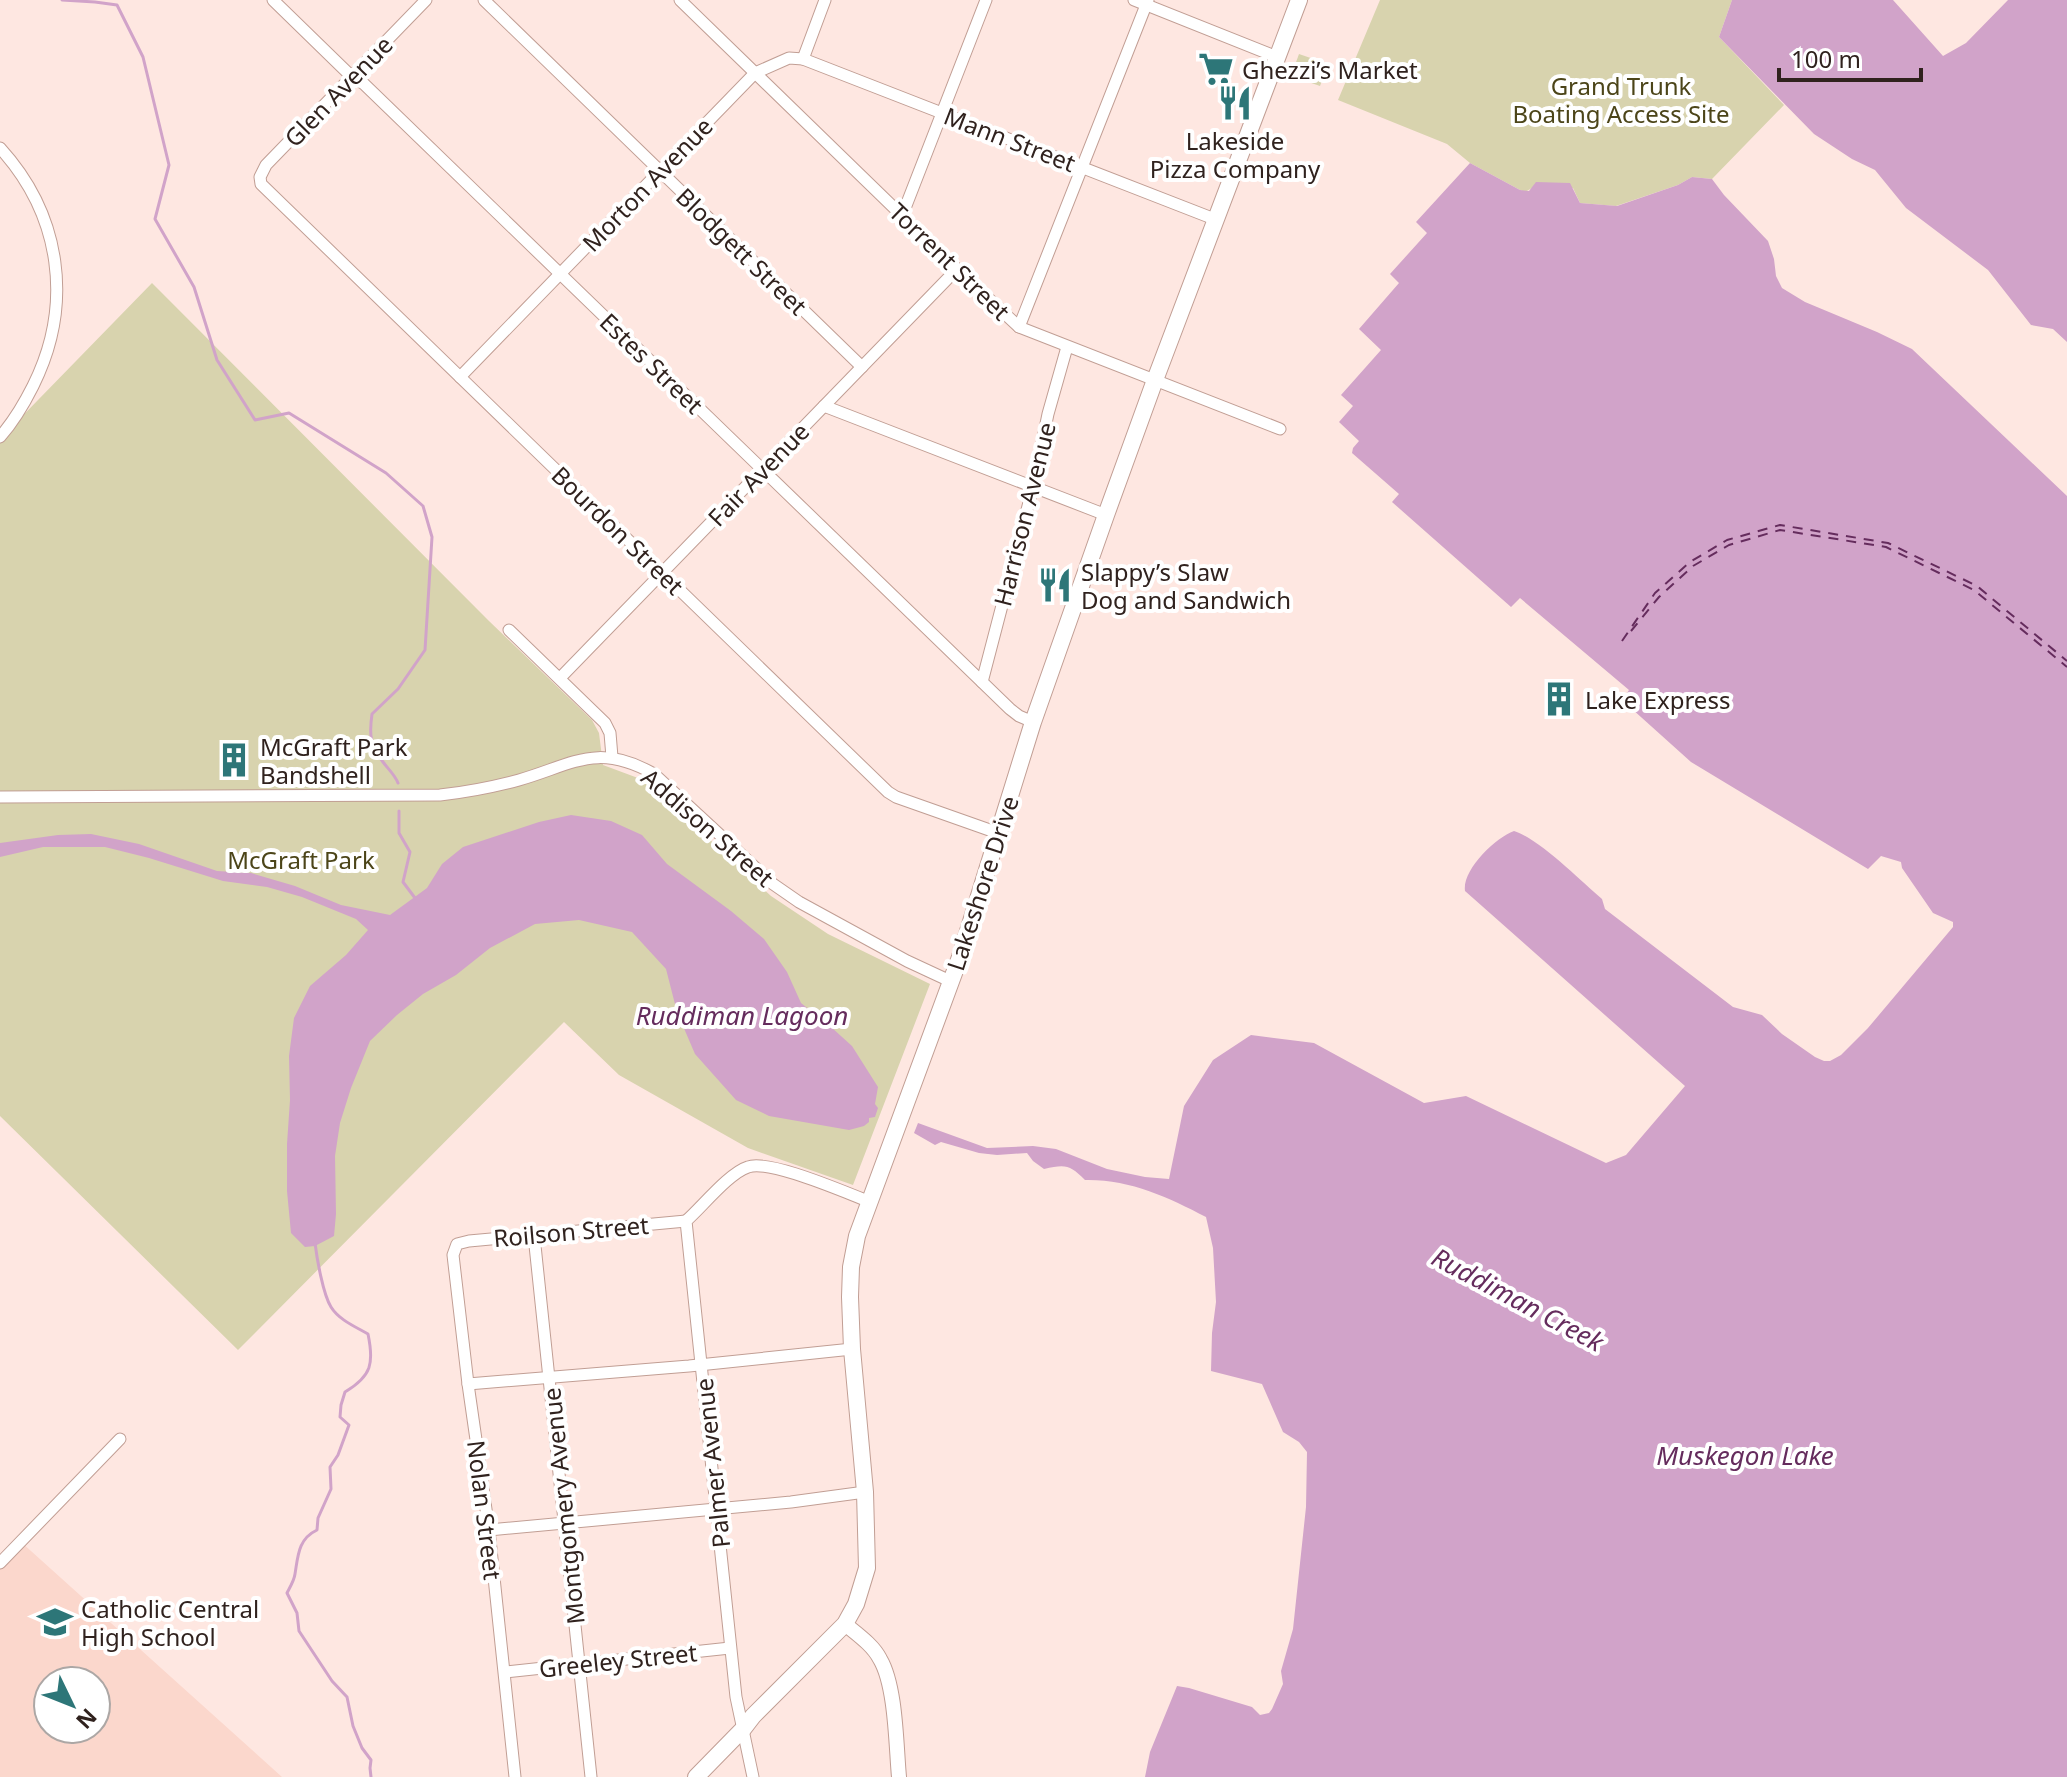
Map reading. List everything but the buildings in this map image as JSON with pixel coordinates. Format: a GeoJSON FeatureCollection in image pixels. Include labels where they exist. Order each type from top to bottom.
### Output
{"type":"FeatureCollection","features":[{"type":"Feature","properties":{"kind":"main road","name":"Lakeshore Drive"},"geometry":{"type":"LineString","coordinates":[[845,1624],[856,1604],[867,1568],[865,1492],[850,1297],[851,1267],[857,1236],[972,918],[1033,722],[1106,515],[1299,0]]}},
{"type":"Feature","properties":{"kind":"main road"},"geometry":{"type":"LineString","coordinates":[[696,1777],[845,1624]]}},
{"type":"Feature","properties":{"kind":"street","name":"Estes Street"},"geometry":{"type":"LineString","coordinates":[[273,0],[351,76],[364,84],[982,682],[1014,712],[1033,722]]}},
{"type":"Feature","properties":{"kind":"street","name":"Glen Avenue"},"geometry":{"type":"LineString","coordinates":[[263,186],[260,177],[266,165],[426,0]]}},
{"type":"Feature","properties":{"kind":"street","name":"Blodgett Street"},"geometry":{"type":"LineString","coordinates":[[484,0],[862,367]]}},
{"type":"Feature","properties":{"kind":"street","name":"Torrent Street"},"geometry":{"type":"LineString","coordinates":[[680,0],[1019,327],[1280,429]]}},
{"type":"Feature","properties":{"kind":"street"},"geometry":{"type":"LineString","coordinates":[[803,59],[825,0]]}},
{"type":"Feature","properties":{"kind":"street"},"geometry":{"type":"LineString","coordinates":[[902,216],[986,0]]}},
{"type":"Feature","properties":{"kind":"street"},"geometry":{"type":"LineString","coordinates":[[1019,327],[1143,1],[1277,57]]}},
{"type":"Feature","properties":{"kind":"street","name":"Morton Avenue"},"geometry":{"type":"LineString","coordinates":[[460,377],[755,73],[789,58],[803,59]]}},
{"type":"Feature","properties":{"kind":"street","name":"Mann Street"},"geometry":{"type":"LineString","coordinates":[[803,59],[1217,220]]}},
{"type":"Feature","properties":{"kind":"street"},"geometry":{"type":"LineString","coordinates":[[0,148],[15,165],[40,208],[55,256],[57,282],[57,307],[48,351],[24,405],[0,437]]}},
{"type":"Feature","properties":{"kind":"street","name":"Bourdon Street"},"geometry":{"type":"LineString","coordinates":[[263,186],[888,792],[998,833]]}},
{"type":"Feature","properties":{"kind":"street","name":"Fair Avenue"},"geometry":{"type":"LineString","coordinates":[[560,678],[957,269]]}},
{"type":"Feature","properties":{"kind":"street","name":"Harrison Avenue"},"geometry":{"type":"LineString","coordinates":[[982,682],[1067,347]]}},
{"type":"Feature","properties":{"kind":"street"},"geometry":{"type":"LineString","coordinates":[[824,406],[1106,515]]}},
{"type":"Feature","properties":{"kind":"street"},"geometry":{"type":"LineString","coordinates":[[0,797],[440,795],[487,788],[572,762],[612,757],[608,728],[509,630]]}},
{"type":"Feature","properties":{"kind":"street","name":"Addison Street"},"geometry":{"type":"LineString","coordinates":[[612,757],[654,774],[773,884],[799,902],[950,981]]}},
{"type":"Feature","properties":{"kind":"street"},"geometry":{"type":"LineString","coordinates":[[686,1221],[740,1171],[762,1165],[868,1201]]}},
{"type":"Feature","properties":{"kind":"street","name":"Roilson Street"},"geometry":{"type":"LineString","coordinates":[[457,1244],[686,1221]]}},
{"type":"Feature","properties":{"kind":"street","name":"Palmer Avenue"},"geometry":{"type":"LineString","coordinates":[[686,1221],[730,1648],[736,1697],[753,1777]]}},
{"type":"Feature","properties":{"kind":"street","name":"Montgomery Avenue"},"geometry":{"type":"LineString","coordinates":[[534,1236],[591,1777]]}},
{"type":"Feature","properties":{"kind":"street","name":"Nolan Street"},"geometry":{"type":"LineString","coordinates":[[457,1244],[453,1255],[489,1530],[515,1777]]}},
{"type":"Feature","properties":{"kind":"street"},"geometry":{"type":"LineString","coordinates":[[468,1384],[852,1349]]}},
{"type":"Feature","properties":{"kind":"street"},"geometry":{"type":"LineString","coordinates":[[0,1563],[120,1439]]}},
{"type":"Feature","properties":{"kind":"street"},"geometry":{"type":"LineString","coordinates":[[489,1530],[791,1502],[865,1492]]}},
{"type":"Feature","properties":{"kind":"street"},"geometry":{"type":"LineString","coordinates":[[845,1624],[879,1656],[886,1670],[899,1777]]}},
{"type":"Feature","properties":{"kind":"street","name":"Greeley Street"},"geometry":{"type":"LineString","coordinates":[[505,1672],[730,1648]]}},
{"type":"Feature","properties":{"kind":"shaded area","name":"Catholic Central High School"},"geometry":{"type":"Polygon","coordinates":[[[21,1542],[282,1777],[0,1777],[0,1564],[21,1542]]]}},
{"type":"Feature","properties":{"kind":"green space","name":"Grand Trunk Boating Access Site"},"geometry":{"type":"Polygon","coordinates":[[[1380,0],[1732,0],[1719,37],[1784,105],[1712,179],[1692,177],[1678,185],[1616,206],[1580,203],[1573,188],[1532,188],[1525,192],[1470,163],[1447,144],[1338,100],[1380,0]]]}},
{"type":"Feature","properties":{"kind":"green space"},"geometry":{"type":"Polygon","coordinates":[[[1299,54],[1328,64],[1320,86],[1291,76],[1299,54]]]}},
{"type":"Feature","properties":{"kind":"green space","name":"McGraft Park"},"geometry":{"type":"Polygon","coordinates":[[[152,283],[592,720],[599,733],[603,765],[646,781],[771,896],[828,934],[930,984],[853,1185],[748,1148],[619,1075],[564,1022],[238,1350],[0,1116],[0,439],[152,283]]]}},
{"type":"Feature","properties":{"kind":"water"},"geometry":{"type":"Polygon","coordinates":[[[1732,0],[1893,0],[1943,56],[1966,43],[2008,0],[2067,0],[2067,342],[2053,329],[2031,325],[1988,270],[1906,208],[1875,170],[1814,134],[1719,37],[1732,0]]]}},
{"type":"Feature","properties":{"kind":"water","name":"Muskegon Lake"},"geometry":{"type":"Polygon","coordinates":[[[1470,163],[1520,190],[1529,191],[1536,182],[1570,183],[1580,203],[1617,206],[1678,185],[1692,177],[1712,179],[1768,241],[1782,288],[1805,302],[1912,349],[2067,496],[2067,1777],[1145,1777],[1150,1752],[1177,1686],[1252,1707],[1260,1715],[1272,1709],[1283,1684],[1281,1671],[1293,1629],[1306,1507],[1307,1452],[1299,1442],[1283,1432],[1262,1384],[1211,1371],[1216,1302],[1213,1248],[1206,1217],[1163,1196],[1133,1186],[1085,1180],[1067,1167],[1044,1169],[1027,1153],[997,1155],[941,1142],[935,1145],[914,1133],[918,1123],[987,1148],[1033,1146],[1056,1149],[1107,1169],[1169,1179],[1184,1106],[1213,1060],[1251,1035],[1314,1043],[1424,1103],[1466,1096],[1606,1163],[1626,1155],[1685,1086],[1465,891],[1469,874],[1481,856],[1498,840],[1514,831],[1547,851],[1602,899],[1605,909],[1733,1007],[1762,1015],[1782,1034],[1824,1061],[1841,1055],[1868,1028],[1953,927],[1953,922],[1933,913],[1901,862],[1881,856],[1868,869],[1691,762],[1622,700],[1629,690],[1520,598],[1511,607],[1392,502],[1399,494],[1352,453],[1359,441],[1339,422],[1353,406],[1341,395],[1381,350],[1359,329],[1399,283],[1390,274],[1427,233],[1416,222],[1470,163]]]}},
{"type":"Feature","properties":{"kind":"water","name":"Ruddiman Lagoon"},"geometry":{"type":"Polygon","coordinates":[[[571,815],[611,821],[642,835],[667,864],[764,939],[787,972],[801,1003],[852,1046],[878,1087],[875,1117],[869,1118],[864,1126],[849,1130],[769,1116],[736,1100],[695,1054],[677,1012],[666,969],[632,932],[579,920],[535,924],[490,948],[456,975],[423,994],[370,1041],[340,1123],[335,1156],[334,1236],[315,1246],[305,1247],[291,1233],[287,1191],[289,1056],[294,1018],[310,986],[346,955],[368,930],[356,919],[302,897],[267,887],[223,881],[105,847],[43,847],[0,857],[0,843],[91,834],[139,844],[217,871],[251,873],[295,886],[341,905],[390,915],[427,888],[442,864],[463,847],[571,815]]]}},
{"type":"Feature","properties":{"kind":"waterway"},"geometry":{"type":"LineString","coordinates":[[62,0],[117,5],[143,57],[169,165],[155,219],[194,287],[217,360],[255,420],[289,413],[386,473],[423,506],[432,537],[425,650],[398,689],[372,714],[371,721],[375,750],[398,783]]}},
{"type":"Feature","properties":{"kind":"waterway"},"geometry":{"type":"LineString","coordinates":[[399,811],[399,833],[410,852],[403,882],[415,898]]}},
{"type":"Feature","properties":{"kind":"waterway"},"geometry":{"type":"LineString","coordinates":[[315,1243],[331,1307],[338,1316],[368,1334],[371,1353],[366,1374],[345,1392],[340,1417],[349,1425],[330,1467],[331,1489],[318,1518],[317,1530],[306,1538],[300,1549],[287,1593],[297,1613],[299,1631],[332,1681],[347,1697],[353,1726],[371,1760],[371,1777]]}},
{"type":"Feature","properties":{"kind":"ferry route"},"geometry":{"type":"LineString","coordinates":[[1622,641],[1655,593],[1690,562],[1727,540],[1780,525],[1888,543],[1977,586],[2067,661]]}},
{"type":"Feature","properties":{"kind":"ferry route"},"geometry":{"type":"LineString","coordinates":[[1631,631],[1659,597],[1693,566],[1729,545],[1780,530],[1886,547],[1974,590],[2067,667]]}},
{"type":"Feature","properties":{"kind":"place","name":"Ghezzi’s Market"},"geometry":{"type":"Point","coordinates":[1216,69]}},
{"type":"Feature","properties":{"kind":"place","name":"Lakeside Pizza Company"},"geometry":{"type":"Point","coordinates":[1235,103]}},
{"type":"Feature","properties":{"kind":"place","name":"Slappy’s Slaw Dog and Sandwich"},"geometry":{"type":"Point","coordinates":[1055,585]}},
{"type":"Feature","properties":{"kind":"place","name":"Lake Express"},"geometry":{"type":"Point","coordinates":[1559,699]}},
{"type":"Feature","properties":{"kind":"place","name":"McGraft Park Bandshell"},"geometry":{"type":"Point","coordinates":[234,760]}},
{"type":"Feature","properties":{"kind":"place","name":"Catholic Central High School"},"geometry":{"type":"Point","coordinates":[55,1622]}},
{"type":"Feature","properties":{"kind":"water label","name":"Ruddiman Creek"},"geometry":{"type":"Point","coordinates":[1518,1299]}}]}
